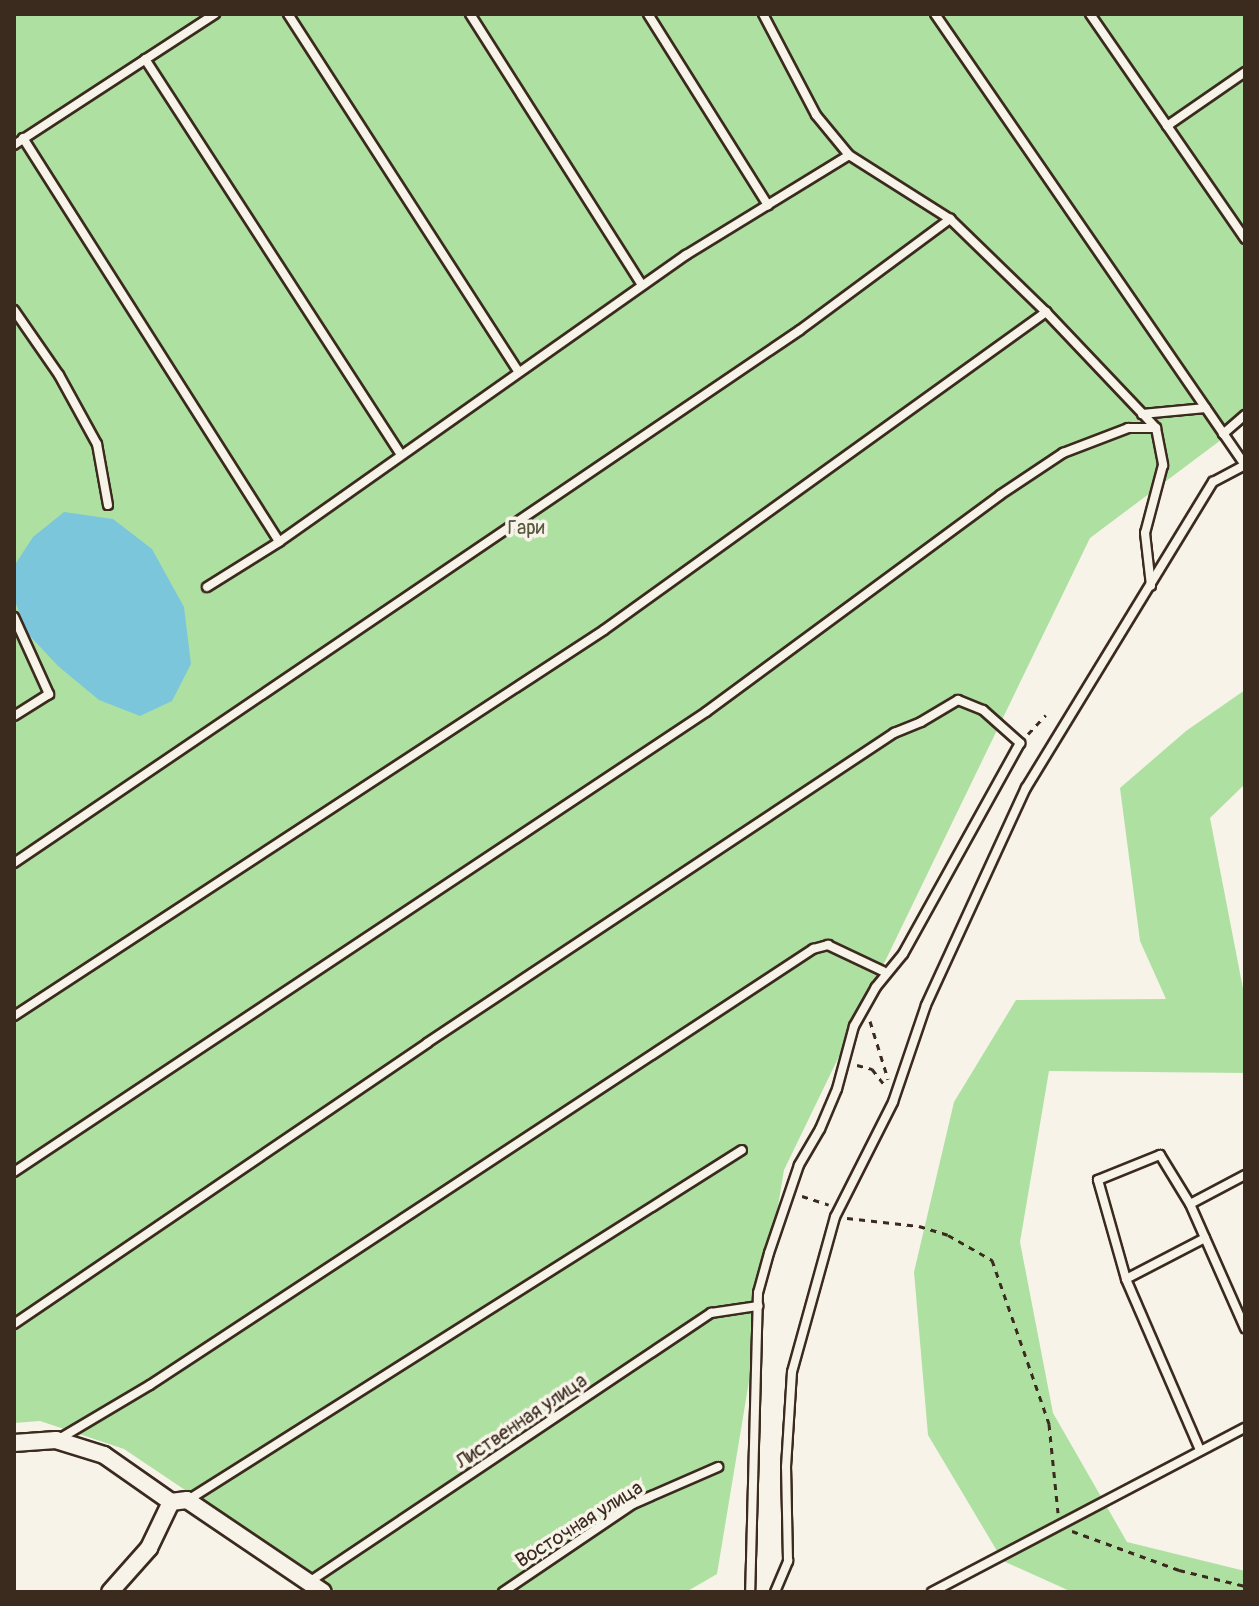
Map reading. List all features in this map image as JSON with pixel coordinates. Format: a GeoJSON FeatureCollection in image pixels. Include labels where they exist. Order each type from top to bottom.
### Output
{"type":"FeatureCollection","features":[{"type":"Feature","properties":{"kind":"street"},"geometry":{"type":"LineString","coordinates":[[14,1443],[56,1440],[104,1455],[316,1587]]}},
{"type":"Feature","properties":{"kind":"street"},"geometry":{"type":"LineString","coordinates":[[110,1592],[149,1548],[179,1501]]}},
{"type":"Feature","properties":{"kind":"lane"},"geometry":{"type":"LineString","coordinates":[[14,145],[215,14]]}},
{"type":"Feature","properties":{"kind":"lane"},"geometry":{"type":"LineString","coordinates":[[288,14],[518,371]]}},
{"type":"Feature","properties":{"kind":"lane"},"geometry":{"type":"LineString","coordinates":[[470,14],[642,285]]}},
{"type":"Feature","properties":{"kind":"lane"},"geometry":{"type":"LineString","coordinates":[[648,14],[768,205]]}},
{"type":"Feature","properties":{"kind":"lane"},"geometry":{"type":"LineString","coordinates":[[763,14],[816,115],[849,155],[950,219],[1046,312],[1156,428],[1163,465],[1145,533],[1151,587]]}},
{"type":"Feature","properties":{"kind":"lane"},"geometry":{"type":"LineString","coordinates":[[775,1592],[788,1561],[786,1467],[792,1372],[838,1213],[894,1098],[926,1005],[1026,788],[1213,482],[1245,465],[935,14]]}},
{"type":"Feature","properties":{"kind":"lane"},"geometry":{"type":"LineString","coordinates":[[1090,14],[1245,239]]}},
{"type":"Feature","properties":{"kind":"lane"},"geometry":{"type":"LineString","coordinates":[[145,59],[401,454]]}},
{"type":"Feature","properties":{"kind":"lane"},"geometry":{"type":"LineString","coordinates":[[1167,126],[1245,72]]}},
{"type":"Feature","properties":{"kind":"lane"},"geometry":{"type":"LineString","coordinates":[[23,138],[279,542]]}},
{"type":"Feature","properties":{"kind":"lane"},"geometry":{"type":"LineString","coordinates":[[207,587],[279,542],[642,285],[849,155]]}},
{"type":"Feature","properties":{"kind":"lane"},"geometry":{"type":"LineString","coordinates":[[14,863],[800,330],[950,219]]}},
{"type":"Feature","properties":{"kind":"lane"},"geometry":{"type":"LineString","coordinates":[[14,310],[59,375],[97,444],[108,505]]}},
{"type":"Feature","properties":{"kind":"lane"},"geometry":{"type":"LineString","coordinates":[[14,1016],[604,630],[1046,312]]}},
{"type":"Feature","properties":{"kind":"lane"},"geometry":{"type":"LineString","coordinates":[[1142,414],[1206,408]]}},
{"type":"Feature","properties":{"kind":"lane"},"geometry":{"type":"LineString","coordinates":[[1223,434],[1245,415]]}},
{"type":"Feature","properties":{"kind":"lane"},"geometry":{"type":"LineString","coordinates":[[14,1172],[706,712],[1000,495],[1063,453],[1128,428],[1156,428]]}},
{"type":"Feature","properties":{"kind":"lane"},"geometry":{"type":"LineString","coordinates":[[14,617],[49,694],[14,716]]}},
{"type":"Feature","properties":{"kind":"lane"},"geometry":{"type":"LineString","coordinates":[[14,1324],[427,1043],[894,733],[921,722],[958,700],[983,710],[1020,743],[903,954],[854,1026],[840,1076],[820,1129],[799,1165],[769,1253],[758,1306],[750,1592]]}},
{"type":"Feature","properties":{"kind":"lane"},"geometry":{"type":"LineString","coordinates":[[56,1440],[150,1385],[813,949],[828,945],[883,971]]}},
{"type":"Feature","properties":{"kind":"lane"},"geometry":{"type":"LineString","coordinates":[[179,1501],[742,1150]]}},
{"type":"Feature","properties":{"kind":"lane"},"geometry":{"type":"LineString","coordinates":[[1200,1450],[1126,1279],[1098,1180],[1160,1155],[1190,1204],[1245,1328]]}},
{"type":"Feature","properties":{"kind":"lane"},"geometry":{"type":"LineString","coordinates":[[1190,1204],[1245,1175]]}},
{"type":"Feature","properties":{"kind":"lane"},"geometry":{"type":"LineString","coordinates":[[1126,1279],[1205,1238]]}},
{"type":"Feature","properties":{"kind":"lane","name":"Лиственная улица"},"geometry":{"type":"LineString","coordinates":[[316,1587],[711,1313],[758,1306]]}},
{"type":"Feature","properties":{"kind":"lane"},"geometry":{"type":"LineString","coordinates":[[932,1592],[1245,1428]]}},
{"type":"Feature","properties":{"kind":"lane","name":"Восточная улица"},"geometry":{"type":"LineString","coordinates":[[503,1592],[633,1504],[718,1467]]}},
{"type":"Feature","properties":{"kind":"path"},"geometry":{"type":"LineString","coordinates":[[1020,743],[1046,715]]}},
{"type":"Feature","properties":{"kind":"path"},"geometry":{"type":"LineString","coordinates":[[865,1006],[894,1098]]}},
{"type":"Feature","properties":{"kind":"path"},"geometry":{"type":"LineString","coordinates":[[840,1076],[855,1064],[872,1069],[894,1098]]}},
{"type":"Feature","properties":{"kind":"path"},"geometry":{"type":"LineString","coordinates":[[791,1192],[838,1213],[919,1226],[948,1235],[992,1260],[1049,1424],[1059,1526],[1179,1570],[1245,1586]]}},
{"type":"Feature","properties":{"kind":"green space","name":"Гари"},"geometry":{"type":"Polygon","coordinates":[[[14,14],[1245,14],[1245,422],[1090,538],[784,1170],[717,1574],[686,1592],[337,1592],[124,1449],[40,1421],[14,1423],[14,14]]]}},
{"type":"Feature","properties":{"kind":"green space"},"geometry":{"type":"Polygon","coordinates":[[[1245,690],[1245,784],[1210,818],[1245,999],[1245,1073],[1049,1071],[1020,1242],[1053,1413],[1127,1542],[1245,1571],[1245,1592],[1072,1592],[1003,1561],[928,1435],[914,1272],[954,1102],[1016,1000],[1166,999],[1140,941],[1120,788],[1186,731],[1245,690]]]}},
{"type":"Feature","properties":{"kind":"water"},"geometry":{"type":"Polygon","coordinates":[[[64,512],[113,519],[152,549],[184,607],[191,664],[172,701],[140,716],[99,700],[58,666],[28,634],[14,599],[14,566],[33,537],[64,512]]]}}]}
